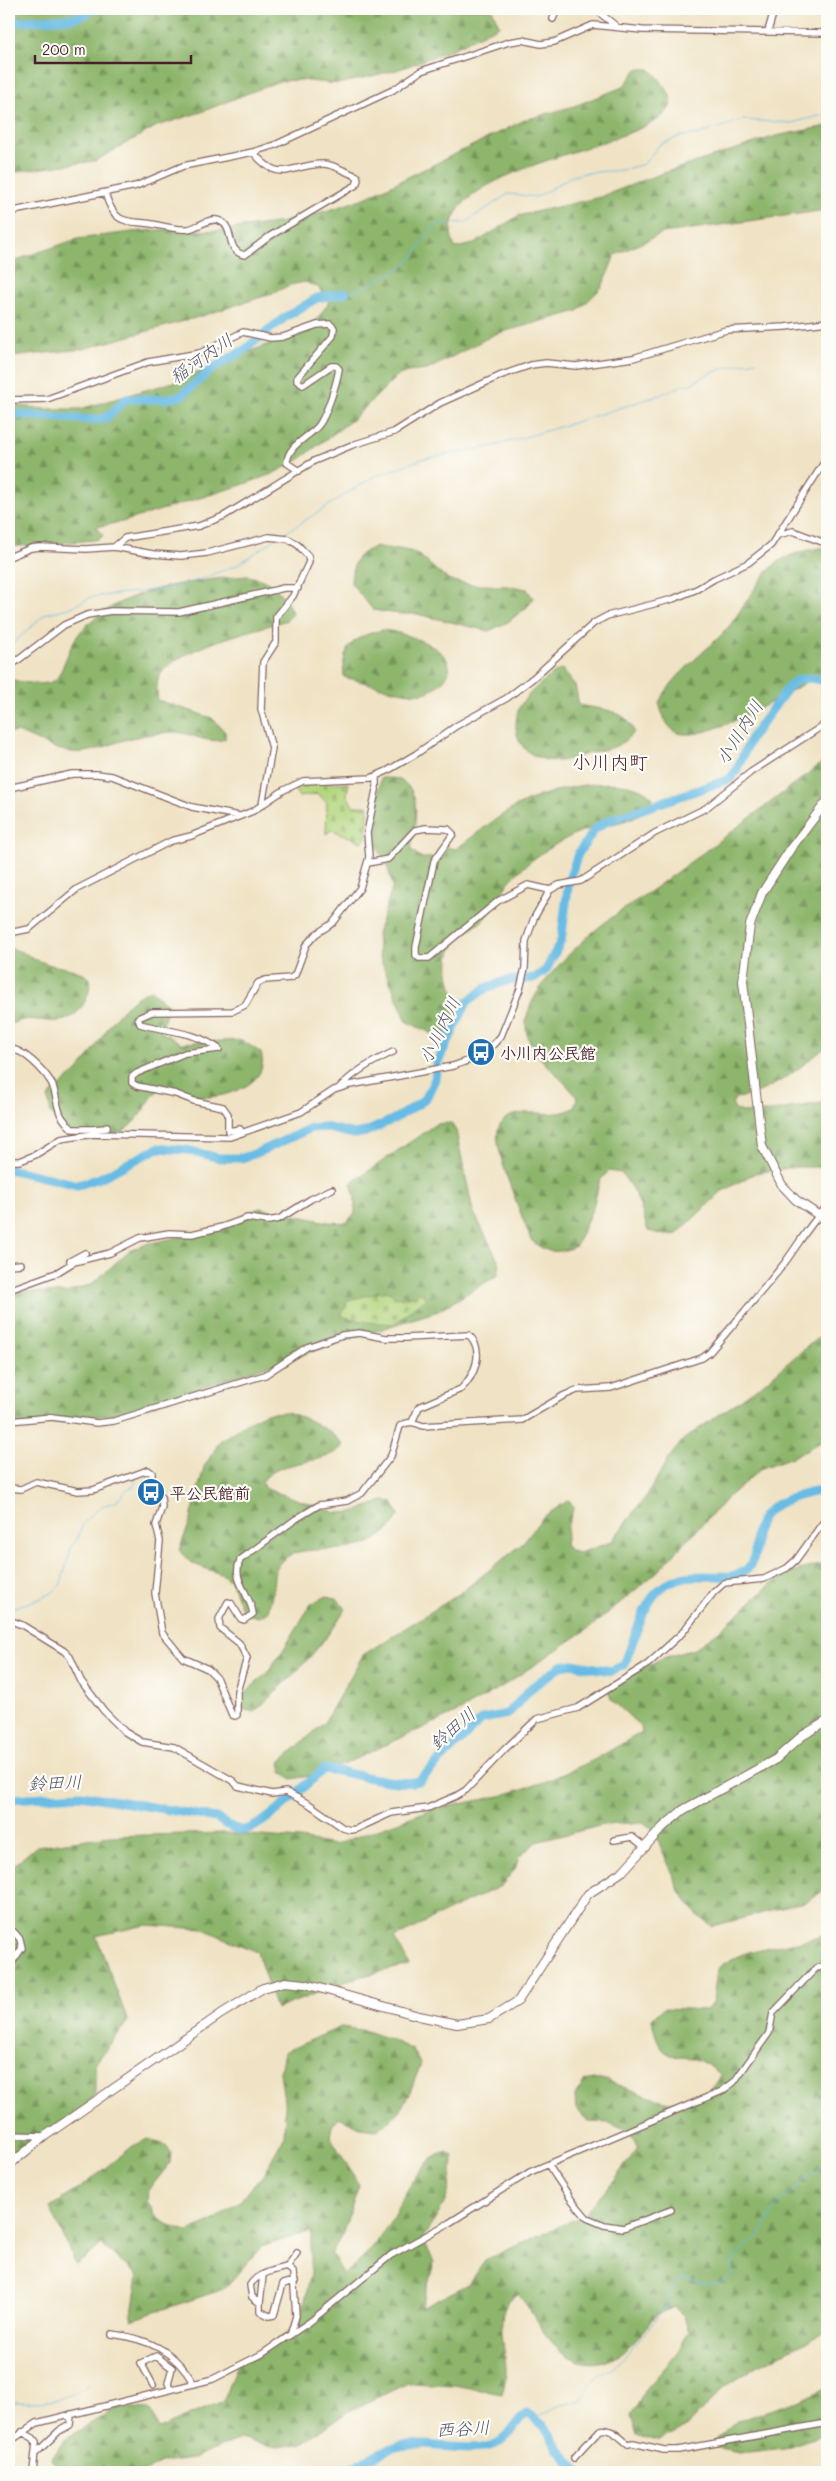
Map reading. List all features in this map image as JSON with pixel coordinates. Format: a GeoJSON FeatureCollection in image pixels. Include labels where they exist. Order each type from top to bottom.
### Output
{"type":"FeatureCollection","features":[{"type":"Feature","properties":{"kind":"street"},"geometry":{"type":"LineString","coordinates":[[553,19],[557,9]]}},
{"type":"Feature","properties":{"kind":"street"},"geometry":{"type":"LineString","coordinates":[[595,9],[618,28]]}},
{"type":"Feature","properties":{"kind":"street"},"geometry":{"type":"LineString","coordinates":[[768,31],[773,14],[786,9]]}},
{"type":"Feature","properties":{"kind":"street"},"geometry":{"type":"LineString","coordinates":[[9,212],[136,186],[183,166],[253,152],[274,145],[393,90],[421,72],[508,42],[522,40],[541,44],[554,42],[593,25],[673,31],[827,33]]}},
{"type":"Feature","properties":{"kind":"street"},"geometry":{"type":"LineString","coordinates":[[105,193],[110,210],[126,223],[155,224],[181,230],[190,229],[215,220],[222,221],[226,226],[231,246],[238,253],[246,255],[270,236],[356,185],[358,180],[357,176],[328,164],[283,172],[263,164],[253,152]]}},
{"type":"Feature","properties":{"kind":"street"},"geometry":{"type":"LineString","coordinates":[[114,547],[125,538],[199,526],[224,516],[314,461],[352,445],[394,432],[440,403],[502,375],[531,365],[546,363],[576,366],[633,358],[726,330],[785,327],[827,322]]}},
{"type":"Feature","properties":{"kind":"street"},"geometry":{"type":"LineString","coordinates":[[9,400],[47,399],[148,362],[200,353],[247,332],[271,338],[283,337],[325,323],[330,324],[334,328],[332,336],[297,378],[297,382],[303,384],[331,366],[336,366],[339,369],[319,425],[287,457],[287,463],[300,471]]}},
{"type":"Feature","properties":{"kind":"street"},"geometry":{"type":"LineString","coordinates":[[9,933],[29,929],[77,889],[171,841],[191,836],[239,816],[303,781],[376,777],[416,754],[456,726],[507,698],[533,678],[594,623],[608,616],[673,599],[748,563],[771,545],[827,458]]}},
{"type":"Feature","properties":{"kind":"street"},"geometry":{"type":"LineString","coordinates":[[778,535],[792,531],[825,543],[827,542]]}},
{"type":"Feature","properties":{"kind":"street"},"geometry":{"type":"LineString","coordinates":[[9,557],[31,548],[40,547],[86,549],[114,547],[152,554],[181,556],[207,553],[269,537],[288,539],[298,545],[308,556],[309,562],[298,588],[276,617],[276,642],[263,662],[261,709],[272,748],[262,805]]}},
{"type":"Feature","properties":{"kind":"street"},"geometry":{"type":"LineString","coordinates":[[9,667],[64,625],[97,612],[130,610],[179,612],[284,588],[298,588]]}},
{"type":"Feature","properties":{"kind":"street"},"geometry":{"type":"LineString","coordinates":[[338,1089],[453,1066],[484,1055],[502,1036],[520,989],[525,968],[526,940],[534,918],[550,890],[560,885],[581,881],[655,833],[706,808],[751,772],[827,723]]}},
{"type":"Feature","properties":{"kind":"street"},"geometry":{"type":"LineString","coordinates":[[9,788],[72,774],[97,774],[112,776],[192,807],[239,816]]}},
{"type":"Feature","properties":{"kind":"street"},"geometry":{"type":"LineString","coordinates":[[242,1133],[240,1129],[228,1132],[228,1114],[223,1107],[137,1086],[132,1083],[132,1077],[136,1073],[185,1053],[219,1049],[207,1040],[190,1034],[140,1024],[138,1018],[152,1012],[233,1011],[245,1005],[258,983],[264,980],[291,978],[295,975],[306,945],[316,934],[333,923],[360,888],[368,863],[367,833],[376,790],[376,777]]}},
{"type":"Feature","properties":{"kind":"street"},"geometry":{"type":"LineString","coordinates":[[827,800],[762,892],[753,913],[748,935],[743,981],[760,1141],[782,1185],[796,1200],[827,1221]]}},
{"type":"Feature","properties":{"kind":"street"},"geometry":{"type":"LineString","coordinates":[[368,863],[388,859],[415,830],[426,828],[448,829],[453,834],[434,861],[416,947],[416,954],[419,958],[429,958],[492,906],[528,885],[550,890]]}},
{"type":"Feature","properties":{"kind":"street"},"geometry":{"type":"LineString","coordinates":[[9,1050],[14,1049],[28,1057],[48,1077],[52,1084],[60,1115],[72,1128],[93,1131],[221,1137],[242,1133],[301,1112],[338,1089],[350,1076],[367,1064],[393,1052]]}},
{"type":"Feature","properties":{"kind":"street"},"geometry":{"type":"LineString","coordinates":[[9,1161],[20,1161],[61,1140],[107,1128],[107,1126]]}},
{"type":"Feature","properties":{"kind":"street"},"geometry":{"type":"LineString","coordinates":[[9,1290],[74,1262],[110,1253],[140,1238],[169,1233],[192,1234],[222,1227],[247,1218],[268,1221],[279,1219],[311,1198],[332,1189]]}},
{"type":"Feature","properties":{"kind":"street"},"geometry":{"type":"LineString","coordinates":[[9,1488],[21,1488],[36,1482],[78,1491],[93,1490],[148,1470],[152,1473],[153,1491],[156,1496],[161,1497],[162,1507],[156,1525],[160,1541],[155,1593],[162,1633],[183,1658],[208,1669],[216,1677],[232,1715],[235,1716],[237,1715],[236,1691],[247,1658],[238,1643],[220,1628],[218,1619],[228,1602],[231,1603],[241,1619],[244,1620],[253,1614],[238,1577],[237,1566],[240,1560],[296,1519],[319,1505],[347,1501],[362,1493],[391,1456],[400,1426],[412,1422],[423,1426],[522,1420],[562,1396],[577,1390],[611,1388],[702,1358],[709,1353],[774,1276],[807,1233],[818,1215],[827,1207]]}},
{"type":"Feature","properties":{"kind":"street"},"geometry":{"type":"LineString","coordinates":[[66,1267],[70,1261],[85,1253]]}},
{"type":"Feature","properties":{"kind":"street"},"geometry":{"type":"LineString","coordinates":[[9,1265],[21,1264]]}},
{"type":"Feature","properties":{"kind":"street"},"geometry":{"type":"LineString","coordinates":[[9,1420],[52,1417],[97,1423],[114,1421],[265,1375],[307,1346],[342,1334],[359,1333],[386,1338],[469,1336],[474,1341],[478,1353],[477,1362],[464,1386],[461,1390],[419,1407],[412,1422]]}},
{"type":"Feature","properties":{"kind":"street"},"geometry":{"type":"LineString","coordinates":[[9,1620],[22,1625],[64,1650],[70,1657],[81,1680],[104,1712],[125,1732],[142,1742],[174,1747],[233,1781],[238,1786],[272,1794],[286,1792],[309,1804],[343,1828],[350,1830],[391,1813],[428,1808],[466,1790],[505,1749],[538,1720],[578,1708],[648,1664],[682,1633],[714,1592],[724,1583],[764,1579],[787,1568],[796,1560],[827,1517]]}},
{"type":"Feature","properties":{"kind":"street"},"geometry":{"type":"LineString","coordinates":[[9,2165],[44,2136],[244,1998],[263,1988],[285,1982],[305,1984],[419,2016],[457,2024],[489,2019],[518,2000],[588,1894],[622,1871],[683,1810],[771,1762],[802,1736],[827,1721]]}},
{"type":"Feature","properties":{"kind":"street"},"geometry":{"type":"LineString","coordinates":[[614,1840],[632,1837],[646,1848]]}},
{"type":"Feature","properties":{"kind":"street"},"geometry":{"type":"LineString","coordinates":[[9,1932],[14,1932],[20,1939],[22,1948],[9,1967]]}},
{"type":"Feature","properties":{"kind":"street"},"geometry":{"type":"LineString","coordinates":[[9,2442],[37,2423],[214,2378],[262,2354],[290,2336],[391,2255],[449,2223],[530,2172],[550,2166],[722,2091],[740,2074],[769,2033],[773,2013],[816,1968],[827,1966]]}},
{"type":"Feature","properties":{"kind":"street"},"geometry":{"type":"LineString","coordinates":[[9,2135],[44,2136]]}},
{"type":"Feature","properties":{"kind":"street"},"geometry":{"type":"LineString","coordinates":[[550,2166],[571,2199],[587,2218],[604,2225],[623,2228],[671,2210]]}},
{"type":"Feature","properties":{"kind":"street"},"geometry":{"type":"LineString","coordinates":[[260,2303],[252,2297],[250,2284],[259,2276],[287,2267],[298,2253]]}},
{"type":"Feature","properties":{"kind":"street"},"geometry":{"type":"LineString","coordinates":[[287,2267],[294,2272],[295,2281],[296,2316],[290,2336]]}},
{"type":"Feature","properties":{"kind":"street"},"geometry":{"type":"LineString","coordinates":[[259,2276],[260,2311],[274,2315],[283,2284],[295,2281]]}},
{"type":"Feature","properties":{"kind":"street"},"geometry":{"type":"LineString","coordinates":[[112,2334],[139,2338],[168,2353],[194,2384]]}},
{"type":"Feature","properties":{"kind":"street"},"geometry":{"type":"LineString","coordinates":[[153,2385],[141,2363],[156,2356],[172,2368],[168,2383],[171,2389]]}},
{"type":"Feature","properties":{"kind":"street"},"geometry":{"type":"LineString","coordinates":[[36,2453],[59,2431],[70,2425],[71,2414]]}},
{"type":"Feature","properties":{"kind":"street"},"geometry":{"type":"LineString","coordinates":[[574,2458],[600,2430],[604,2429],[609,2430],[628,2444],[633,2443],[664,2450],[678,2450],[827,2423]]}},
{"type":"Feature","properties":{"kind":"street"},"geometry":{"type":"LineString","coordinates":[[22,2432],[33,2438],[36,2453],[33,2472]]}},
{"type":"Feature","properties":{"kind":"green space"},"geometry":{"type":"Polygon","coordinates":[[[9,9],[492,9],[499,26],[448,51],[397,70],[338,84],[300,80],[279,81],[201,112],[157,126],[95,161],[20,171],[9,175],[9,9]]]}},
{"type":"Feature","properties":{"kind":"green space"},"geometry":{"type":"Polygon","coordinates":[[[637,69],[650,69],[670,95],[671,104],[658,119],[628,133],[504,177],[471,196],[453,220],[455,248],[474,244],[518,216],[600,197],[660,174],[776,136],[827,126],[827,210],[663,233],[615,255],[602,287],[578,311],[495,334],[427,370],[407,372],[397,376],[352,420],[297,461],[272,474],[122,522],[95,527],[103,534],[101,538],[95,540],[9,547],[9,404],[43,409],[80,409],[177,381],[301,331],[316,321],[329,302],[318,287],[305,282],[290,285],[271,294],[195,318],[83,349],[9,357],[9,266],[22,258],[77,239],[173,229],[214,231],[284,222],[336,208],[367,197],[525,120],[574,106],[623,87],[637,69]]]}},
{"type":"Feature","properties":{"kind":"green space"},"geometry":{"type":"Polygon","coordinates":[[[377,547],[415,553],[443,576],[453,581],[518,587],[527,589],[533,598],[528,606],[508,622],[489,631],[417,614],[399,614],[373,610],[351,583],[354,564],[357,559],[370,549],[377,547]]]}},
{"type":"Feature","properties":{"kind":"green space"},"geometry":{"type":"Polygon","coordinates":[[[827,547],[827,670],[730,723],[690,734],[673,730],[665,719],[659,703],[673,682],[726,630],[757,585],[777,563],[807,550],[827,547]]]}},
{"type":"Feature","properties":{"kind":"green space"},"geometry":{"type":"Polygon","coordinates":[[[247,576],[263,580],[275,588],[293,614],[287,620],[217,641],[181,657],[167,667],[157,682],[158,700],[212,718],[225,732],[225,739],[212,740],[168,732],[131,738],[86,752],[71,752],[57,749],[17,732],[9,733],[9,679],[37,684],[49,683],[57,679],[71,646],[78,635],[94,619],[113,606],[156,589],[179,584],[247,576]]]}},
{"type":"Feature","properties":{"kind":"green space"},"geometry":{"type":"Polygon","coordinates":[[[382,630],[417,639],[441,652],[448,661],[449,671],[443,681],[429,691],[415,693],[344,677],[345,658],[351,644],[363,636],[382,630]]]}},
{"type":"Feature","properties":{"kind":"green space"},"geometry":{"type":"Polygon","coordinates":[[[562,669],[575,685],[579,705],[604,709],[619,714],[630,724],[634,732],[614,747],[565,760],[546,760],[529,753],[523,747],[516,731],[518,711],[525,699],[537,687],[562,669]]]}},
{"type":"Feature","properties":{"kind":"green space"},"geometry":{"type":"Polygon","coordinates":[[[827,759],[827,1046],[772,1086],[748,1096],[735,1098],[732,1104],[735,1110],[748,1113],[827,1102],[827,1167],[796,1167],[755,1173],[721,1192],[677,1234],[665,1235],[648,1231],[635,1193],[621,1173],[609,1171],[600,1180],[593,1207],[576,1246],[558,1251],[542,1248],[531,1240],[504,1168],[498,1140],[499,1127],[508,1117],[521,1113],[559,1113],[574,1108],[577,1098],[540,1058],[533,1049],[529,1039],[526,1029],[527,1016],[540,989],[560,964],[600,926],[704,852],[827,759]]]}},
{"type":"Feature","properties":{"kind":"green space"},"geometry":{"type":"Polygon","coordinates":[[[381,778],[397,779],[406,784],[411,791],[415,800],[416,810],[411,850],[422,858],[438,858],[444,847],[456,849],[498,817],[525,802],[572,787],[610,783],[627,785],[642,790],[653,798],[650,807],[641,814],[622,822],[583,831],[555,845],[530,862],[509,882],[487,916],[461,937],[451,951],[449,972],[458,1015],[458,1025],[455,1036],[440,1037],[407,1022],[379,956],[377,934],[393,886],[386,862],[370,836],[381,778]]]}},
{"type":"Feature","properties":{"kind":"green space"},"geometry":{"type":"Polygon","coordinates":[[[313,782],[349,783],[347,795],[353,806],[369,806],[366,838],[362,842],[332,830],[326,834],[327,803],[318,794],[299,797],[294,789],[313,782]]]}},
{"type":"Feature","properties":{"kind":"green space"},"geometry":{"type":"Polygon","coordinates":[[[9,948],[18,950],[48,964],[79,972],[90,979],[88,994],[81,1008],[73,1016],[64,1020],[27,1020],[18,1021],[9,1026],[9,948]]]}},
{"type":"Feature","properties":{"kind":"green space"},"geometry":{"type":"Polygon","coordinates":[[[151,990],[168,1005],[161,1032],[181,1043],[242,1040],[261,1053],[260,1073],[248,1085],[220,1096],[193,1096],[161,1087],[135,1121],[122,1131],[107,1138],[82,1138],[51,1114],[48,1097],[77,1071],[127,1005],[151,990]]]}},
{"type":"Feature","properties":{"kind":"green space"},"geometry":{"type":"Polygon","coordinates":[[[451,1123],[456,1131],[473,1211],[500,1264],[498,1275],[438,1311],[205,1386],[148,1407],[72,1421],[9,1427],[9,1296],[20,1291],[66,1293],[92,1284],[129,1251],[149,1243],[227,1228],[247,1213],[260,1208],[328,1222],[346,1223],[355,1213],[355,1197],[351,1183],[436,1124],[451,1123]]]}},
{"type":"Feature","properties":{"kind":"green space"},"geometry":{"type":"Polygon","coordinates":[[[386,1291],[402,1299],[422,1293],[426,1300],[394,1324],[367,1322],[341,1316],[348,1300],[386,1291]]]}},
{"type":"Feature","properties":{"kind":"green space"},"geometry":{"type":"Polygon","coordinates":[[[827,1330],[827,1439],[792,1457],[762,1468],[730,1495],[657,1572],[592,1626],[506,1684],[460,1711],[344,1764],[310,1776],[291,1779],[282,1771],[280,1762],[324,1723],[363,1655],[459,1594],[521,1545],[543,1517],[569,1500],[574,1507],[568,1524],[565,1545],[571,1551],[579,1553],[611,1542],[647,1495],[668,1459],[684,1439],[759,1387],[827,1330]]]}},
{"type":"Feature","properties":{"kind":"green space"},"geometry":{"type":"Polygon","coordinates":[[[287,1412],[317,1424],[343,1444],[338,1451],[329,1456],[292,1465],[269,1474],[262,1482],[264,1488],[337,1513],[353,1512],[383,1501],[392,1502],[399,1515],[385,1533],[368,1543],[350,1548],[298,1552],[284,1558],[274,1573],[273,1590],[268,1612],[259,1617],[250,1615],[242,1609],[231,1582],[223,1575],[191,1563],[179,1550],[190,1522],[204,1467],[220,1441],[246,1423],[266,1413],[287,1412]]]}},
{"type":"Feature","properties":{"kind":"green space"},"geometry":{"type":"Polygon","coordinates":[[[827,1563],[827,1888],[808,1901],[713,1926],[698,1916],[681,1893],[653,1829],[643,1822],[603,1825],[536,1842],[519,1857],[515,1869],[501,1886],[395,1938],[409,1965],[358,1977],[276,2009],[257,1952],[203,1929],[146,1925],[96,1936],[128,2021],[95,2064],[95,2093],[81,2115],[9,2160],[9,1875],[14,1865],[37,1846],[109,1836],[224,1833],[300,1839],[334,1845],[430,1810],[500,1796],[547,1781],[594,1760],[642,1732],[641,1727],[611,1699],[608,1690],[618,1682],[662,1658],[694,1649],[718,1632],[771,1584],[791,1572],[827,1563]]]}},
{"type":"Feature","properties":{"kind":"green space"},"geometry":{"type":"Polygon","coordinates":[[[326,1596],[337,1598],[345,1609],[326,1638],[291,1677],[254,1712],[242,1709],[241,1701],[247,1691],[266,1674],[282,1652],[311,1604],[326,1596]]]}},
{"type":"Feature","properties":{"kind":"green space"},"geometry":{"type":"Polygon","coordinates":[[[827,1933],[827,2332],[762,2363],[723,2388],[686,2427],[658,2441],[637,2436],[631,2416],[647,2388],[677,2354],[689,2332],[684,2316],[674,2307],[662,2312],[623,2351],[613,2357],[592,2363],[581,2361],[561,2351],[542,2330],[527,2305],[517,2294],[504,2309],[502,2319],[506,2371],[502,2394],[454,2385],[408,2383],[347,2412],[303,2443],[277,2447],[240,2439],[193,2459],[161,2463],[144,2472],[61,2472],[51,2460],[65,2439],[118,2407],[149,2409],[159,2429],[223,2401],[236,2366],[268,2347],[299,2324],[311,2274],[311,2231],[261,2247],[224,2289],[131,2320],[138,2276],[102,2245],[76,2265],[50,2207],[81,2187],[133,2146],[148,2139],[163,2143],[171,2152],[170,2163],[148,2191],[147,2202],[156,2215],[170,2226],[187,2232],[209,2223],[239,2202],[263,2175],[284,2137],[285,2107],[280,2072],[284,2052],[341,2027],[367,2031],[411,2049],[421,2064],[401,2109],[395,2116],[377,2130],[360,2128],[339,2117],[332,2126],[330,2136],[359,2185],[342,2235],[331,2254],[344,2274],[355,2265],[380,2238],[417,2174],[436,2156],[447,2152],[453,2156],[449,2191],[446,2200],[423,2238],[434,2263],[421,2308],[467,2285],[485,2260],[582,2216],[609,2187],[638,2148],[630,2132],[609,2123],[589,2122],[576,2109],[575,2096],[585,2081],[604,2080],[650,2097],[677,2102],[690,2102],[712,2089],[721,2075],[692,2058],[669,2054],[658,2041],[652,2018],[664,2008],[707,2010],[713,2001],[717,1969],[729,1960],[756,1950],[799,1942],[827,1933]]]}},
{"type":"Feature","properties":{"kind":"green space"},"geometry":{"type":"Polygon","coordinates":[[[827,2387],[827,2433],[784,2448],[739,2453],[716,2448],[716,2439],[737,2421],[801,2400],[827,2387]]]}},
{"type":"Feature","properties":{"kind":"waterway"},"geometry":{"type":"LineString","coordinates":[[9,22],[76,18],[95,9]]}},
{"type":"Feature","properties":{"kind":"waterway"},"geometry":{"type":"LineString","coordinates":[[345,293],[361,289],[402,267],[414,256],[431,229],[437,225],[466,222],[508,194],[537,197],[570,177],[584,173],[622,170],[644,164],[659,145],[681,136],[696,135],[743,120],[791,123],[827,114]]}},
{"type":"Feature","properties":{"kind":"waterway","name":"稲河内川"},"geometry":{"type":"LineString","coordinates":[[9,414],[94,420],[106,418],[126,399],[164,399],[181,396],[213,368],[244,350],[284,318],[317,298],[345,293]]}},
{"type":"Feature","properties":{"kind":"waterway"},"geometry":{"type":"LineString","coordinates":[[282,535],[373,477],[422,459],[494,446],[566,425],[657,396],[686,384],[690,385],[722,369],[756,361]]}},
{"type":"Feature","properties":{"kind":"waterway"},"geometry":{"type":"LineString","coordinates":[[9,647],[45,614],[72,607],[91,597],[171,588],[193,582],[237,565],[274,540]]}},
{"type":"Feature","properties":{"kind":"waterway","name":"小川内川"},"geometry":{"type":"LineString","coordinates":[[9,1169],[78,1185],[100,1178],[158,1148],[187,1150],[219,1158],[242,1158],[311,1128],[324,1127],[354,1134],[366,1132],[396,1118],[420,1103],[427,1096],[435,1079],[437,1064],[467,1002],[486,988],[505,981],[535,978],[546,970],[561,941],[569,880],[578,854],[594,830],[607,821],[730,779],[736,771],[751,738],[790,685],[799,680],[812,678],[827,681]]}},
{"type":"Feature","properties":{"kind":"waterway"},"geometry":{"type":"LineString","coordinates":[[9,1609],[52,1593],[61,1584],[72,1545],[78,1538],[83,1523],[101,1506],[116,1502],[126,1490],[134,1486],[136,1479]]}},
{"type":"Feature","properties":{"kind":"waterway","name":"鈴田川"},"geometry":{"type":"LineString","coordinates":[[9,1799],[81,1795],[216,1818],[233,1828],[244,1830],[252,1828],[273,1814],[324,1769],[386,1781],[419,1781],[482,1719],[508,1714],[531,1688],[561,1666],[573,1664],[611,1671],[624,1665],[647,1606],[659,1590],[670,1582],[683,1578],[740,1574],[748,1568],[753,1560],[759,1523],[765,1514],[773,1507],[794,1497],[827,1489]]}},
{"type":"Feature","properties":{"kind":"waterway"},"geometry":{"type":"LineString","coordinates":[[536,2417],[558,2406],[582,2400],[594,2380],[602,2373],[613,2369],[665,2309],[674,2284],[684,2278],[710,2284],[716,2284],[727,2279],[732,2274],[732,2262],[744,2247],[759,2237],[777,2204],[827,2161]]}},
{"type":"Feature","properties":{"kind":"waterway"},"geometry":{"type":"LineString","coordinates":[[9,2402],[50,2401],[68,2396],[89,2385]]}},
{"type":"Feature","properties":{"kind":"waterway","name":"西谷川"},"geometry":{"type":"LineString","coordinates":[[342,2472],[400,2446],[488,2447],[505,2438],[519,2420],[528,2413],[544,2426],[559,2450],[579,2472]]}},
{"type":"Feature","properties":{"kind":"waterway","name":"西谷川"},"geometry":{"type":"LineString","coordinates":[[819,2472],[827,2468]]}},
{"type":"Feature","properties":{"kind":"place","name":"小川内公民館"},"geometry":{"type":"Point","coordinates":[481,1052]}},
{"type":"Feature","properties":{"kind":"place","name":"平公民館前"},"geometry":{"type":"Point","coordinates":[151,1492]}},
{"type":"Feature","properties":{"kind":"district","name":"小川内町"},"geometry":{"type":"Point","coordinates":[610,761]}}]}
